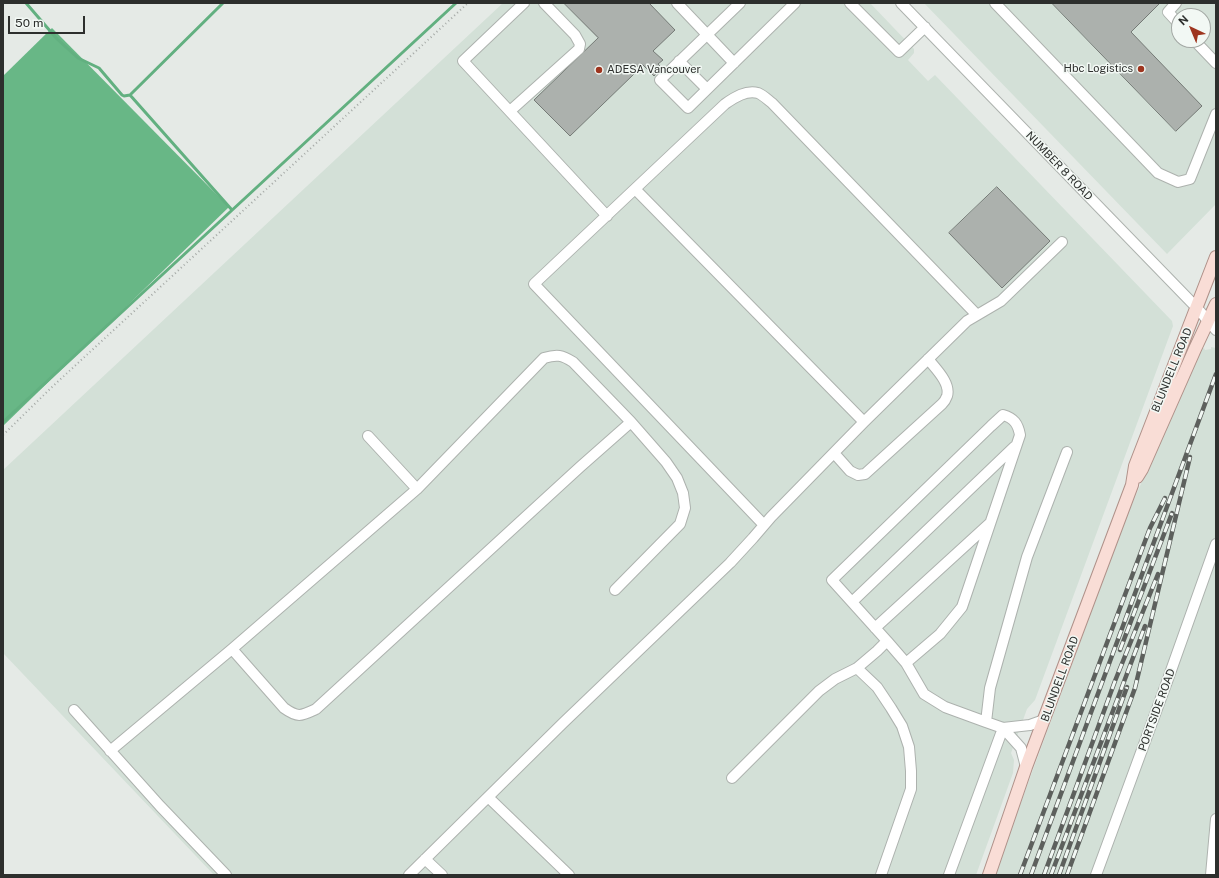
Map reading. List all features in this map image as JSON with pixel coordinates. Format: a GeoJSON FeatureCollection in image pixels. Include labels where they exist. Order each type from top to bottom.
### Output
{"type":"FeatureCollection","features":[{"type":"Feature","properties":{"kind":"main road","name":"BLUNDELL ROAD"},"geometry":{"type":"LineString","coordinates":[[989,875],[1026,767],[1132,484],[1135,466],[1216,257]]}},
{"type":"Feature","properties":{"kind":"main road","name":"BLUNDELL ROAD"},"geometry":{"type":"LineString","coordinates":[[1132,484],[1142,469],[1194,349],[1212,326],[1216,304]]}},
{"type":"Feature","properties":{"kind":"street"},"geometry":{"type":"LineString","coordinates":[[524,3],[463,61],[607,216]]}},
{"type":"Feature","properties":{"kind":"street"},"geometry":{"type":"LineString","coordinates":[[510,111],[579,49],[580,44],[575,35],[544,3]]}},
{"type":"Feature","properties":{"kind":"street"},"geometry":{"type":"LineString","coordinates":[[677,3],[734,63]]}},
{"type":"Feature","properties":{"kind":"street"},"geometry":{"type":"LineString","coordinates":[[740,3],[660,80],[688,108],[795,3]]}},
{"type":"Feature","properties":{"kind":"street"},"geometry":{"type":"LineString","coordinates":[[850,3],[898,52],[925,27]]}},
{"type":"Feature","properties":{"kind":"street","name":"NUMBER 8 ROAD"},"geometry":{"type":"LineString","coordinates":[[901,3],[1197,308],[1212,326]]}},
{"type":"Feature","properties":{"kind":"street"},"geometry":{"type":"LineString","coordinates":[[995,3],[1158,173],[1178,182],[1190,179],[1216,114]]}},
{"type":"Feature","properties":{"kind":"street"},"geometry":{"type":"LineString","coordinates":[[1202,48],[1216,63]]}},
{"type":"Feature","properties":{"kind":"street"},"geometry":{"type":"LineString","coordinates":[[679,61],[707,89]]}},
{"type":"Feature","properties":{"kind":"street"},"geometry":{"type":"LineString","coordinates":[[764,525],[534,284],[725,104],[735,97],[746,93],[759,94],[772,103],[977,315]]}},
{"type":"Feature","properties":{"kind":"street"},"geometry":{"type":"LineString","coordinates":[[635,189],[864,422]]}},
{"type":"Feature","properties":{"kind":"street"},"geometry":{"type":"LineString","coordinates":[[409,875],[730,563],[764,525],[864,422],[967,321],[1001,301],[1062,242]]}},
{"type":"Feature","properties":{"kind":"street"},"geometry":{"type":"LineString","coordinates":[[110,751],[232,649],[416,489],[544,358],[564,356],[573,362],[631,422],[666,462],[677,478],[683,493],[685,508],[680,524],[615,590]]}},
{"type":"Feature","properties":{"kind":"street"},"geometry":{"type":"LineString","coordinates":[[834,453],[850,471],[858,475],[865,474],[942,404],[948,395],[947,386],[942,376],[928,360]]}},
{"type":"Feature","properties":{"kind":"street"},"geometry":{"type":"LineString","coordinates":[[906,663],[940,634],[962,607],[1020,434],[1018,425],[1011,417],[1003,415],[990,426],[832,580],[906,663],[924,694],[945,707],[1003,728],[1030,725],[1044,720]]}},
{"type":"Feature","properties":{"kind":"street"},"geometry":{"type":"LineString","coordinates":[[232,649],[284,708],[293,715],[303,715],[316,709],[631,422]]}},
{"type":"Feature","properties":{"kind":"street"},"geometry":{"type":"LineString","coordinates":[[368,436],[416,489]]}},
{"type":"Feature","properties":{"kind":"street"},"geometry":{"type":"LineString","coordinates":[[852,602],[1016,446]]}},
{"type":"Feature","properties":{"kind":"street"},"geometry":{"type":"LineString","coordinates":[[986,722],[990,688],[1027,557],[1067,452]]}},
{"type":"Feature","properties":{"kind":"street"},"geometry":{"type":"LineString","coordinates":[[875,628],[990,522]]}},
{"type":"Feature","properties":{"kind":"street","name":"PORTSIDE ROAD"},"geometry":{"type":"LineString","coordinates":[[1096,875],[1216,544]]}},
{"type":"Feature","properties":{"kind":"street"},"geometry":{"type":"LineString","coordinates":[[732,778],[819,692],[835,679],[857,668],[887,641]]}},
{"type":"Feature","properties":{"kind":"street"},"geometry":{"type":"LineString","coordinates":[[857,668],[881,692],[902,726],[909,747],[912,771],[911,789],[881,875]]}},
{"type":"Feature","properties":{"kind":"street"},"geometry":{"type":"LineString","coordinates":[[74,710],[160,806],[226,875]]}},
{"type":"Feature","properties":{"kind":"street"},"geometry":{"type":"LineString","coordinates":[[1003,728],[1021,748],[1026,767]]}},
{"type":"Feature","properties":{"kind":"street"},"geometry":{"type":"LineString","coordinates":[[949,875],[1003,728]]}},
{"type":"Feature","properties":{"kind":"street"},"geometry":{"type":"LineString","coordinates":[[488,797],[569,875]]}},
{"type":"Feature","properties":{"kind":"street"},"geometry":{"type":"LineString","coordinates":[[1211,875],[1216,820]]}},
{"type":"Feature","properties":{"kind":"street"},"geometry":{"type":"LineString","coordinates":[[425,859],[442,875]]}},
{"type":"Feature","properties":{"kind":"path"},"geometry":{"type":"LineString","coordinates":[[3,435],[52,387],[468,3]]}},
{"type":"Feature","properties":{"kind":"shaded area"},"geometry":{"type":"Polygon","coordinates":[[[503,3],[870,3],[914,49],[914,53],[908,60],[928,81],[935,75],[1172,321],[1173,326],[1035,700],[1027,709],[1011,753],[1014,760],[1013,773],[976,875],[214,875],[3,653],[3,470],[503,3]]]}},
{"type":"Feature","properties":{"kind":"shaded area"},"geometry":{"type":"Polygon","coordinates":[[[924,3],[1216,3],[1216,204],[1167,254],[924,3]]]}},
{"type":"Feature","properties":{"kind":"shaded area"},"geometry":{"type":"Polygon","coordinates":[[[1211,347],[1216,348],[1216,875],[994,875],[1128,513],[1200,350],[1204,348],[1205,350],[1211,349],[1211,347]]]}},
{"type":"Feature","properties":{"kind":"green space"},"geometry":{"type":"Polygon","coordinates":[[[52,28],[229,207],[3,426],[3,76],[52,28]]]}},
{"type":"Feature","properties":{"kind":"building","name":"ADESA Vancouver"},"geometry":{"type":"Polygon","coordinates":[[[564,3],[649,3],[675,30],[653,51],[663,60],[658,64],[662,68],[654,76],[641,63],[632,72],[634,74],[570,136],[534,100],[598,38],[564,3]]]}},
{"type":"Feature","properties":{"kind":"building","name":"Hbc Logistics"},"geometry":{"type":"Polygon","coordinates":[[[1052,3],[1160,3],[1131,32],[1202,106],[1176,131],[1052,3]]]}},
{"type":"Feature","properties":{"kind":"building"},"geometry":{"type":"Polygon","coordinates":[[[997,187],[1050,241],[1002,288],[949,233],[997,187]]]}},
{"type":"Feature","properties":{"kind":"waterway"},"geometry":{"type":"LineString","coordinates":[[26,3],[57,39],[78,58],[99,68],[122,95],[130,95]]}},
{"type":"Feature","properties":{"kind":"waterway"},"geometry":{"type":"LineString","coordinates":[[223,3],[130,95],[232,210]]}},
{"type":"Feature","properties":{"kind":"waterway"},"geometry":{"type":"LineString","coordinates":[[3,422],[456,3]]}},
{"type":"Feature","properties":{"kind":"railway"},"geometry":{"type":"LineString","coordinates":[[1031,875],[1216,374]]}},
{"type":"Feature","properties":{"kind":"railway"},"geometry":{"type":"LineString","coordinates":[[1067,875],[1135,688],[1190,457]]}},
{"type":"Feature","properties":{"kind":"railway"},"geometry":{"type":"LineString","coordinates":[[1020,875],[1150,528],[1165,498]]}},
{"type":"Feature","properties":{"kind":"railway"},"geometry":{"type":"LineString","coordinates":[[1120,650],[1172,513]]}},
{"type":"Feature","properties":{"kind":"railway"},"geometry":{"type":"LineString","coordinates":[[1044,875],[1115,681],[1158,574]]}},
{"type":"Feature","properties":{"kind":"railway"},"geometry":{"type":"LineString","coordinates":[[1051,875],[1145,626]]}},
{"type":"Feature","properties":{"kind":"railway"},"geometry":{"type":"LineString","coordinates":[[1059,875],[1127,687]]}},
{"type":"Feature","properties":{"kind":"place","name":"Hbc Logistics"},"geometry":{"type":"Point","coordinates":[1141,69]}},
{"type":"Feature","properties":{"kind":"place","name":"ADESA Vancouver"},"geometry":{"type":"Point","coordinates":[599,70]}}]}
